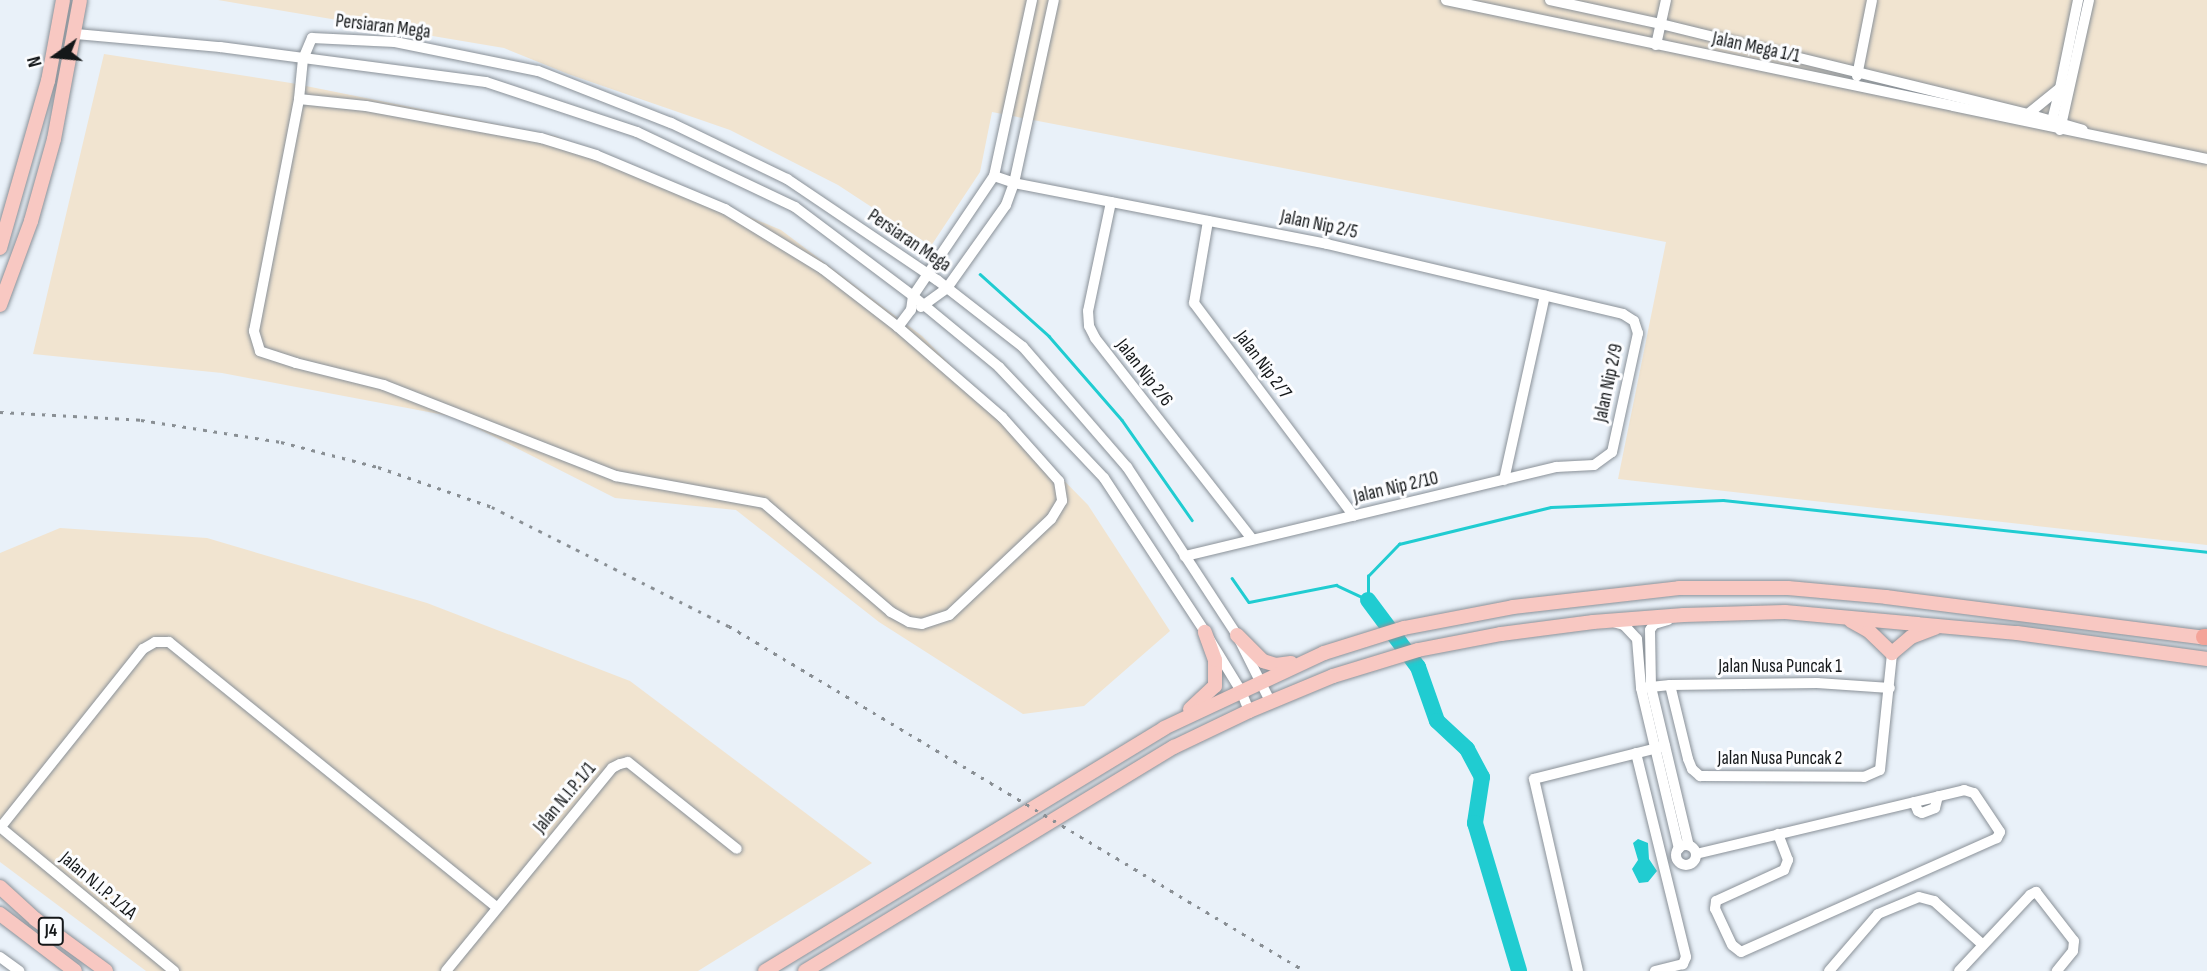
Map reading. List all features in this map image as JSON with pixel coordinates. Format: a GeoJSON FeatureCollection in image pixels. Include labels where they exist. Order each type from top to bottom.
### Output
{"type":"FeatureCollection","features":[{"type":"Feature","properties":{"kind":"main road"},"geometry":{"type":"LineString","coordinates":[[0,248],[48,81],[63,0]]}},
{"type":"Feature","properties":{"kind":"main road"},"geometry":{"type":"LineString","coordinates":[[0,305],[31,220],[54,139],[76,34],[80,0]]}},
{"type":"Feature","properties":{"kind":"main road"},"geometry":{"type":"LineString","coordinates":[[1237,635],[1255,655],[1276,665],[1404,628],[1513,607],[1679,588],[1774,588],[1886,597],[2206,637]]}},
{"type":"Feature","properties":{"kind":"main road"},"geometry":{"type":"LineString","coordinates":[[805,971],[1174,747],[1270,701],[1333,676],[1418,650],[1501,634],[1612,621],[1684,615],[1785,612],[2017,633],[2207,659]]}},
{"type":"Feature","properties":{"kind":"main road"},"geometry":{"type":"LineString","coordinates":[[1844,617],[1869,631],[1892,653],[1911,637],[1940,626]]}},
{"type":"Feature","properties":{"kind":"main road"},"geometry":{"type":"LineString","coordinates":[[1164,729],[1215,686],[1215,660],[1205,632]]}},
{"type":"Feature","properties":{"kind":"main road"},"geometry":{"type":"LineString","coordinates":[[765,971],[1164,729],[1260,681],[1324,653]]}},
{"type":"Feature","properties":{"kind":"main road","name":"J4"},"geometry":{"type":"LineString","coordinates":[[0,887],[35,919],[106,971]]}},
{"type":"Feature","properties":{"kind":"main road","name":"J4"},"geometry":{"type":"LineString","coordinates":[[0,914],[75,971]]}},
{"type":"Feature","properties":{"kind":"street"},"geometry":{"type":"LineString","coordinates":[[898,327],[911,310],[913,296],[930,275],[994,176],[1032,0]]}},
{"type":"Feature","properties":{"kind":"street"},"geometry":{"type":"LineString","coordinates":[[911,310],[925,306],[947,288],[1006,205],[1014,183],[1054,0]]}},
{"type":"Feature","properties":{"kind":"street","name":"Jalan Mega 1/1"},"geometry":{"type":"LineString","coordinates":[[1446,0],[1475,3],[1855,87],[2056,125]]}},
{"type":"Feature","properties":{"kind":"street"},"geometry":{"type":"LineString","coordinates":[[1550,0],[1661,24],[2028,114],[2094,137],[2207,159]]}},
{"type":"Feature","properties":{"kind":"street"},"geometry":{"type":"LineString","coordinates":[[1656,45],[1666,0]]}},
{"type":"Feature","properties":{"kind":"street"},"geometry":{"type":"LineString","coordinates":[[1855,87],[1872,0]]}},
{"type":"Feature","properties":{"kind":"street"},"geometry":{"type":"LineString","coordinates":[[2056,125],[2060,88],[2078,0]]}},
{"type":"Feature","properties":{"kind":"street"},"geometry":{"type":"LineString","coordinates":[[2056,125],[2065,106],[2089,0]]}},
{"type":"Feature","properties":{"kind":"street"},"geometry":{"type":"LineString","coordinates":[[76,34],[220,47],[303,59],[299,99],[254,331],[260,351],[384,385],[616,476],[764,503],[891,612],[909,622],[922,624],[949,615],[1051,519],[1062,501],[1062,491],[1049,467],[1002,417],[898,327],[823,269],[757,226],[725,209],[596,155],[509,130],[366,106],[299,99]]}},
{"type":"Feature","properties":{"kind":"street","name":"Persiaran Mega"},"geometry":{"type":"LineString","coordinates":[[1249,711],[1241,691],[1205,632],[1104,478],[999,367],[913,296],[796,207],[637,132],[486,82],[303,59],[312,38],[395,42],[538,71],[671,123],[787,179],[930,275],[1023,347],[1127,467],[1237,635],[1270,701]]}},
{"type":"Feature","properties":{"kind":"street"},"geometry":{"type":"LineString","coordinates":[[2028,114],[2060,88]]}},
{"type":"Feature","properties":{"kind":"street"},"geometry":{"type":"LineString","coordinates":[[2065,106],[2083,130],[2094,137]]}},
{"type":"Feature","properties":{"kind":"street"},"geometry":{"type":"LineString","coordinates":[[2056,125],[2083,130]]}},
{"type":"Feature","properties":{"kind":"street","name":"Jalan Nip 2/5"},"geometry":{"type":"LineString","coordinates":[[994,176],[1014,183],[1327,244],[1623,314],[1634,321]]}},
{"type":"Feature","properties":{"kind":"street","name":"Jalan Nip 2/6"},"geometry":{"type":"LineString","coordinates":[[1111,202],[1088,311],[1089,326],[1095,338],[1252,540]]}},
{"type":"Feature","properties":{"kind":"street","name":"Jalan Nip 2/7"},"geometry":{"type":"LineString","coordinates":[[1208,221],[1194,303],[1354,516]]}},
{"type":"Feature","properties":{"kind":"street"},"geometry":{"type":"LineString","coordinates":[[1504,480],[1545,295]]}},
{"type":"Feature","properties":{"kind":"street","name":"Jalan Nip 2/9"},"geometry":{"type":"LineString","coordinates":[[1612,452],[1638,333],[1634,321]]}},
{"type":"Feature","properties":{"kind":"street","name":"Jalan Nip 2/10"},"geometry":{"type":"LineString","coordinates":[[1185,556],[1556,467],[1594,465],[1612,452]]}},
{"type":"Feature","properties":{"kind":"street"},"geometry":{"type":"LineString","coordinates":[[1646,688],[1650,630],[1654,624],[1684,615]]}},
{"type":"Feature","properties":{"kind":"street"},"geometry":{"type":"LineString","coordinates":[[1612,621],[1624,625],[1637,639],[1660,748],[1688,850],[1778,834],[1913,802],[1917,811],[1922,813],[1935,808],[1938,796],[1964,790],[1974,793],[1998,826],[1997,838],[1741,951],[1732,946],[1715,909],[1716,901],[1784,870],[1788,860],[1778,834]]}},
{"type":"Feature","properties":{"kind":"street"},"geometry":{"type":"LineString","coordinates":[[0,828],[142,649],[155,642],[169,642],[497,908]]}},
{"type":"Feature","properties":{"kind":"street"},"geometry":{"type":"LineString","coordinates":[[1890,688],[1892,653]]}},
{"type":"Feature","properties":{"kind":"street","name":"Jalan Nusa Puncak 1"},"geometry":{"type":"LineString","coordinates":[[1646,688],[1670,685],[1816,683],[1890,688]]}},
{"type":"Feature","properties":{"kind":"street","name":"Jalan Nusa Puncak 2"},"geometry":{"type":"LineString","coordinates":[[1670,685],[1688,759],[1692,769],[1700,776],[1873,775],[1880,770],[1890,688]]}},
{"type":"Feature","properties":{"kind":"street"},"geometry":{"type":"LineString","coordinates":[[1578,971],[1534,779],[1660,748]]}},
{"type":"Feature","properties":{"kind":"street"},"geometry":{"type":"LineString","coordinates":[[1636,753],[1686,957],[1683,964],[1655,971]]}},
{"type":"Feature","properties":{"kind":"street","name":"Jalan N.I.P. 1/1"},"geometry":{"type":"LineString","coordinates":[[446,971],[612,768],[620,764],[628,762],[737,849]]}},
{"type":"Feature","properties":{"kind":"street","name":"Jalan N.I.P. 1/1A"},"geometry":{"type":"LineString","coordinates":[[0,828],[174,971]]}},
{"type":"Feature","properties":{"kind":"street"},"geometry":{"type":"LineString","coordinates":[[1959,971],[1982,944],[2036,892],[2074,941],[2073,951],[2057,971]]}},
{"type":"Feature","properties":{"kind":"street"},"geometry":{"type":"LineString","coordinates":[[1829,971],[1878,914],[1919,897],[1934,901],[1982,944]]}},
{"type":"Feature","properties":{"kind":"street"},"geometry":{"type":"LineString","coordinates":[[0,957],[19,971]]}},
{"type":"Feature","properties":{"kind":"shaded area"},"geometry":{"type":"Polygon","coordinates":[[[218,0],[2207,0],[2207,545],[1618,479],[1666,242],[992,112],[980,172],[931,246],[838,185],[730,130],[568,74],[504,48],[218,0]]]}},
{"type":"Feature","properties":{"kind":"shaded area"},"geometry":{"type":"Polygon","coordinates":[[[104,54],[291,83],[555,136],[781,230],[922,336],[1088,505],[1170,631],[1084,706],[1023,714],[879,622],[736,510],[615,498],[455,417],[222,373],[33,354],[104,54]]]}},
{"type":"Feature","properties":{"kind":"shaded area"},"geometry":{"type":"Polygon","coordinates":[[[60,528],[207,538],[427,603],[630,681],[872,863],[698,971],[146,971],[0,862],[0,553],[60,528]]]}},
{"type":"Feature","properties":{"kind":"water"},"geometry":{"type":"Polygon","coordinates":[[[1638,839],[1648,843],[1649,859],[1657,871],[1648,882],[1639,883],[1632,869],[1638,860],[1633,843],[1638,839]]]}},
{"type":"Feature","properties":{"kind":"waterway"},"geometry":{"type":"LineString","coordinates":[[980,274],[1049,336],[1122,420],[1192,520]]}},
{"type":"Feature","properties":{"kind":"waterway"},"geometry":{"type":"LineString","coordinates":[[1232,578],[1249,602],[1336,585],[1368,600],[1368,576],[1399,544],[1551,507],[1723,500],[2207,552]]}},
{"type":"Feature","properties":{"kind":"waterway"},"geometry":{"type":"LineString","coordinates":[[1368,600],[1418,667],[1437,721],[1467,749],[1482,777],[1475,823],[1519,971]]}},
{"type":"Feature","properties":{"kind":"railway"},"geometry":{"type":"LineString","coordinates":[[0,412],[141,420],[281,442],[378,467],[492,507],[729,626],[1305,971]]}}]}
